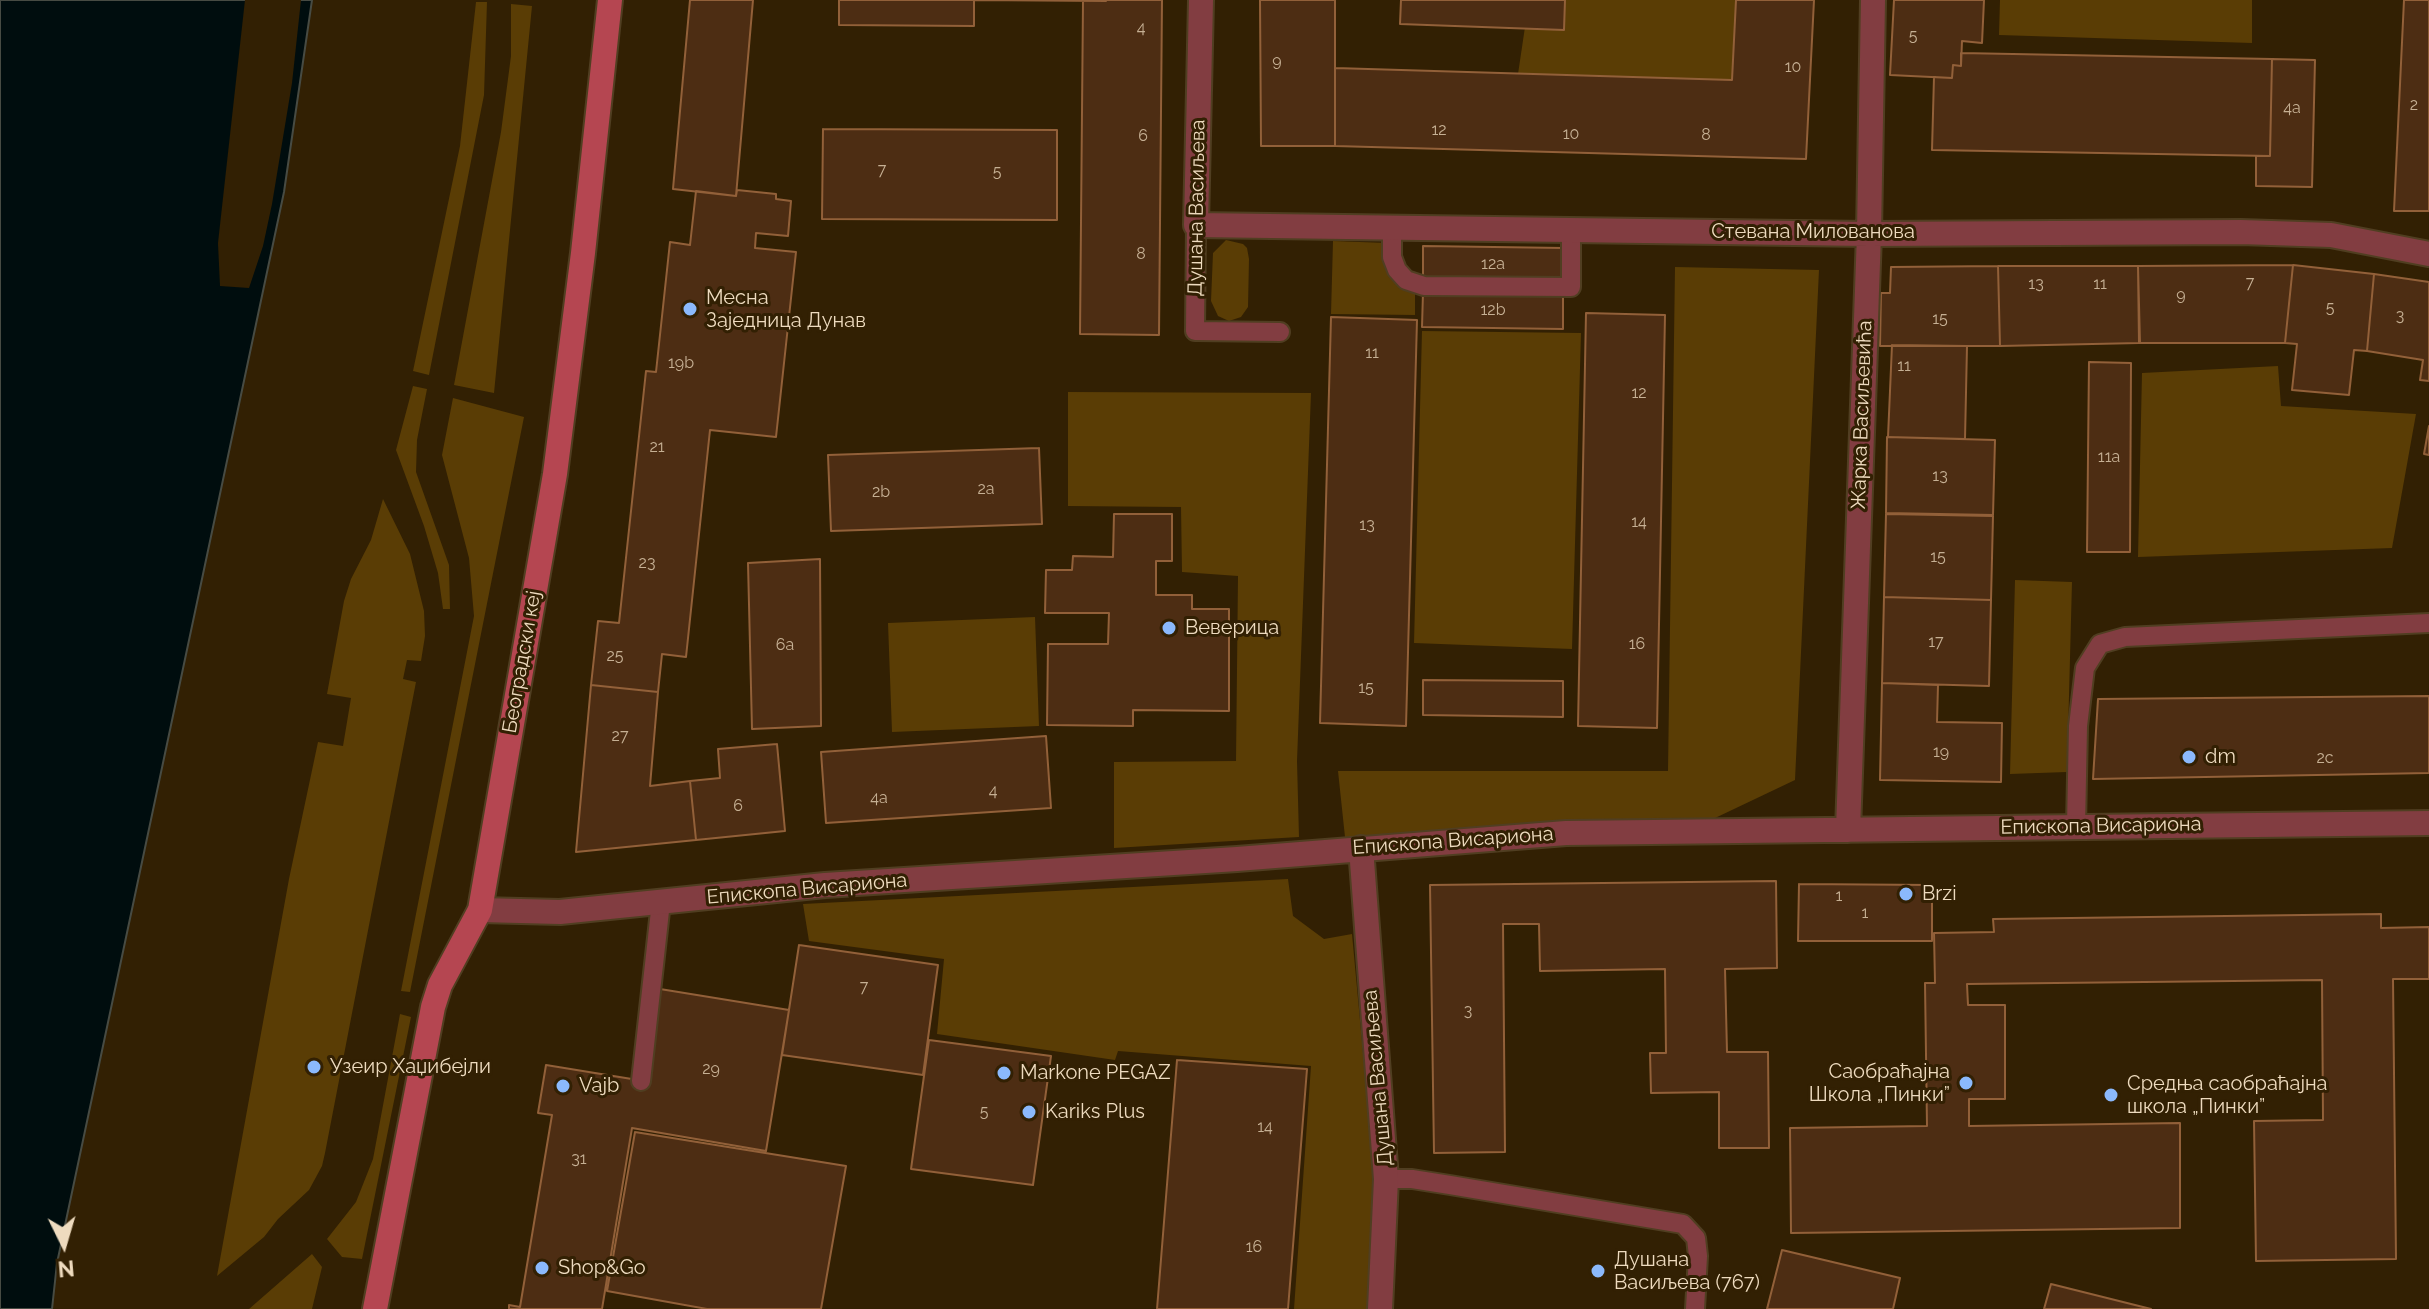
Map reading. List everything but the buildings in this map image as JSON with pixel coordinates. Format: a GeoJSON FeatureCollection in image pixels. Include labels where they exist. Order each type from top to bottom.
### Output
{"type":"FeatureCollection","features":[{"type":"Feature","properties":{"kind":"main road","name":"Београдски кеј"},"geometry":{"type":"LineString","coordinates":[[375,1309],[433,1007],[440,985],[480,910],[555,474],[587,223],[610,0]]}},
{"type":"Feature","properties":{"kind":"street","name":"Душана Васиљева"},"geometry":{"type":"LineString","coordinates":[[1196,225],[1201,0]]}},
{"type":"Feature","properties":{"kind":"street","name":"Жарка Васиљевића"},"geometry":{"type":"LineString","coordinates":[[1848,830],[1869,234],[1873,0]]}},
{"type":"Feature","properties":{"kind":"street","name":"Стевана Милованова"},"geometry":{"type":"LineString","coordinates":[[1196,225],[1869,234],[2256,232],[2331,235],[2429,254]]}},
{"type":"Feature","properties":{"kind":"street","name":"Епископа Висариона"},"geometry":{"type":"LineString","coordinates":[[480,910],[560,912],[825,885],[1237,859],[1566,833],[2429,823]]}},
{"type":"Feature","properties":{"kind":"street","name":"Душана Васиљева"},"geometry":{"type":"LineString","coordinates":[[1361,848],[1386,1179],[1380,1309]]}},
{"type":"Feature","properties":{"kind":"lane","name":"Душана Васиљева"},"geometry":{"type":"LineString","coordinates":[[1196,225],[1195,331],[1280,332]]}},
{"type":"Feature","properties":{"kind":"lane"},"geometry":{"type":"LineString","coordinates":[[1392,228],[1392,257],[1397,270],[1406,280],[1424,286],[1571,287],[1571,230]]}},
{"type":"Feature","properties":{"kind":"lane"},"geometry":{"type":"LineString","coordinates":[[2076,827],[2078,726],[2085,668],[2100,644],[2125,637],[2429,623]]}},
{"type":"Feature","properties":{"kind":"lane"},"geometry":{"type":"LineString","coordinates":[[641,1081],[661,902]]}},
{"type":"Feature","properties":{"kind":"lane"},"geometry":{"type":"LineString","coordinates":[[1386,1179],[1412,1179],[1683,1224],[1696,1238],[1695,1309]]}},
{"type":"Feature","properties":{"kind":"shaded area"},"geometry":{"type":"Polygon","coordinates":[[[0,0],[312,0],[284,192],[57,1263],[52,1309],[0,1309],[0,0]]]}},
{"type":"Feature","properties":{"kind":"shaded area"},"geometry":{"type":"Polygon","coordinates":[[[1529,0],[1736,0],[1732,80],[1518,74],[1529,0]]]}},
{"type":"Feature","properties":{"kind":"shaded area"},"geometry":{"type":"Polygon","coordinates":[[[2000,0],[2252,0],[2252,43],[1999,35],[2000,0]]]}},
{"type":"Feature","properties":{"kind":"shaded area"},"geometry":{"type":"Polygon","coordinates":[[[476,2],[487,2],[484,95],[429,375],[413,371],[460,146],[476,2]]]}},
{"type":"Feature","properties":{"kind":"shaded area"},"geometry":{"type":"Polygon","coordinates":[[[511,4],[532,6],[494,393],[454,385],[501,132],[511,56],[511,4]]]}},
{"type":"Feature","properties":{"kind":"shaded area"},"geometry":{"type":"Polygon","coordinates":[[[1226,240],[1243,244],[1249,259],[1248,307],[1241,317],[1229,321],[1218,316],[1211,301],[1213,253],[1226,240]]]}},
{"type":"Feature","properties":{"kind":"shaded area"},"geometry":{"type":"Polygon","coordinates":[[[1333,241],[1387,243],[1415,290],[1415,315],[1331,314],[1333,241]]]}},
{"type":"Feature","properties":{"kind":"shaded area"},"geometry":{"type":"Polygon","coordinates":[[[1675,267],[1819,270],[1795,780],[1713,819],[1345,837],[1338,771],[1668,771],[1675,267]]]}},
{"type":"Feature","properties":{"kind":"shaded area"},"geometry":{"type":"Polygon","coordinates":[[[1422,331],[1581,333],[1572,649],[1414,643],[1422,331]]]}},
{"type":"Feature","properties":{"kind":"shaded area"},"geometry":{"type":"Polygon","coordinates":[[[2278,366],[2281,406],[2416,414],[2392,548],[2138,557],[2142,373],[2278,366]]]}},
{"type":"Feature","properties":{"kind":"shaded area"},"geometry":{"type":"Polygon","coordinates":[[[413,386],[427,389],[417,440],[416,472],[449,565],[450,609],[443,609],[438,573],[396,450],[413,386]]]}},
{"type":"Feature","properties":{"kind":"shaded area"},"geometry":{"type":"Polygon","coordinates":[[[1068,392],[1311,393],[1297,761],[1299,837],[1114,848],[1114,762],[1236,761],[1238,576],[1182,572],[1181,507],[1068,506],[1068,392]]]}},
{"type":"Feature","properties":{"kind":"shaded area"},"geometry":{"type":"Polygon","coordinates":[[[453,398],[524,417],[410,992],[401,991],[474,616],[469,558],[442,455],[453,398]]]}},
{"type":"Feature","properties":{"kind":"shaded area"},"geometry":{"type":"Polygon","coordinates":[[[383,499],[410,554],[424,611],[425,636],[421,661],[407,660],[403,679],[416,682],[325,1153],[322,1166],[309,1190],[264,1237],[217,1276],[289,879],[318,742],[343,746],[351,698],[327,694],[344,601],[351,579],[371,540],[383,499]]]}},
{"type":"Feature","properties":{"kind":"shaded area"},"geometry":{"type":"Polygon","coordinates":[[[2015,580],[2072,582],[2067,772],[2010,774],[2015,580]]]}},
{"type":"Feature","properties":{"kind":"shaded area"},"geometry":{"type":"Polygon","coordinates":[[[1035,617],[1039,726],[892,732],[888,623],[1035,617]]]}},
{"type":"Feature","properties":{"kind":"shaded area"},"geometry":{"type":"Polygon","coordinates":[[[1288,879],[1293,916],[1324,939],[1352,934],[1375,1182],[1367,1309],[1294,1309],[1311,1066],[1118,1051],[1115,1060],[937,1034],[944,959],[809,941],[803,904],[1288,879]]]}},
{"type":"Feature","properties":{"kind":"shaded area"},"geometry":{"type":"Polygon","coordinates":[[[400,1014],[411,1017],[362,1259],[342,1257],[327,1239],[356,1202],[373,1159],[400,1014]]]}},
{"type":"Feature","properties":{"kind":"shaded area"},"geometry":{"type":"Polygon","coordinates":[[[312,1254],[322,1267],[312,1309],[249,1309],[312,1254]]]}},
{"type":"Feature","properties":{"kind":"pier"},"geometry":{"type":"Polygon","coordinates":[[[245,0],[301,0],[292,83],[272,204],[263,246],[249,288],[220,286],[218,243],[245,0]]]}},
{"type":"Feature","properties":{"kind":"place","name":"Месна Заједница Дунав"},"geometry":{"type":"Point","coordinates":[690,309]}},
{"type":"Feature","properties":{"kind":"place","name":"Веверица"},"geometry":{"type":"Point","coordinates":[1169,628]}},
{"type":"Feature","properties":{"kind":"place","name":"dm"},"geometry":{"type":"Point","coordinates":[2189,757]}},
{"type":"Feature","properties":{"kind":"place","name":"Brzi"},"geometry":{"type":"Point","coordinates":[1906,894]}},
{"type":"Feature","properties":{"kind":"place","name":"Узеир Хаџибејли"},"geometry":{"type":"Point","coordinates":[314,1067]}},
{"type":"Feature","properties":{"kind":"place","name":"Markone PEGAZ"},"geometry":{"type":"Point","coordinates":[1004,1073]}},
{"type":"Feature","properties":{"kind":"place","name":"Саобраћајна Школа „Пинки”"},"geometry":{"type":"Point","coordinates":[1966,1083]}},
{"type":"Feature","properties":{"kind":"place","name":"Vajb"},"geometry":{"type":"Point","coordinates":[563,1086]}},
{"type":"Feature","properties":{"kind":"place","name":"Средња саобраћајна школа „Пинки”"},"geometry":{"type":"Point","coordinates":[2111,1095]}},
{"type":"Feature","properties":{"kind":"place","name":"Kariks Plus"},"geometry":{"type":"Point","coordinates":[1029,1112]}},
{"type":"Feature","properties":{"kind":"place","name":"Shop&Go"},"geometry":{"type":"Point","coordinates":[542,1268]}},
{"type":"Feature","properties":{"kind":"place","name":"Душана Васиљева (767)"},"geometry":{"type":"Point","coordinates":[1598,1271]}}]}
